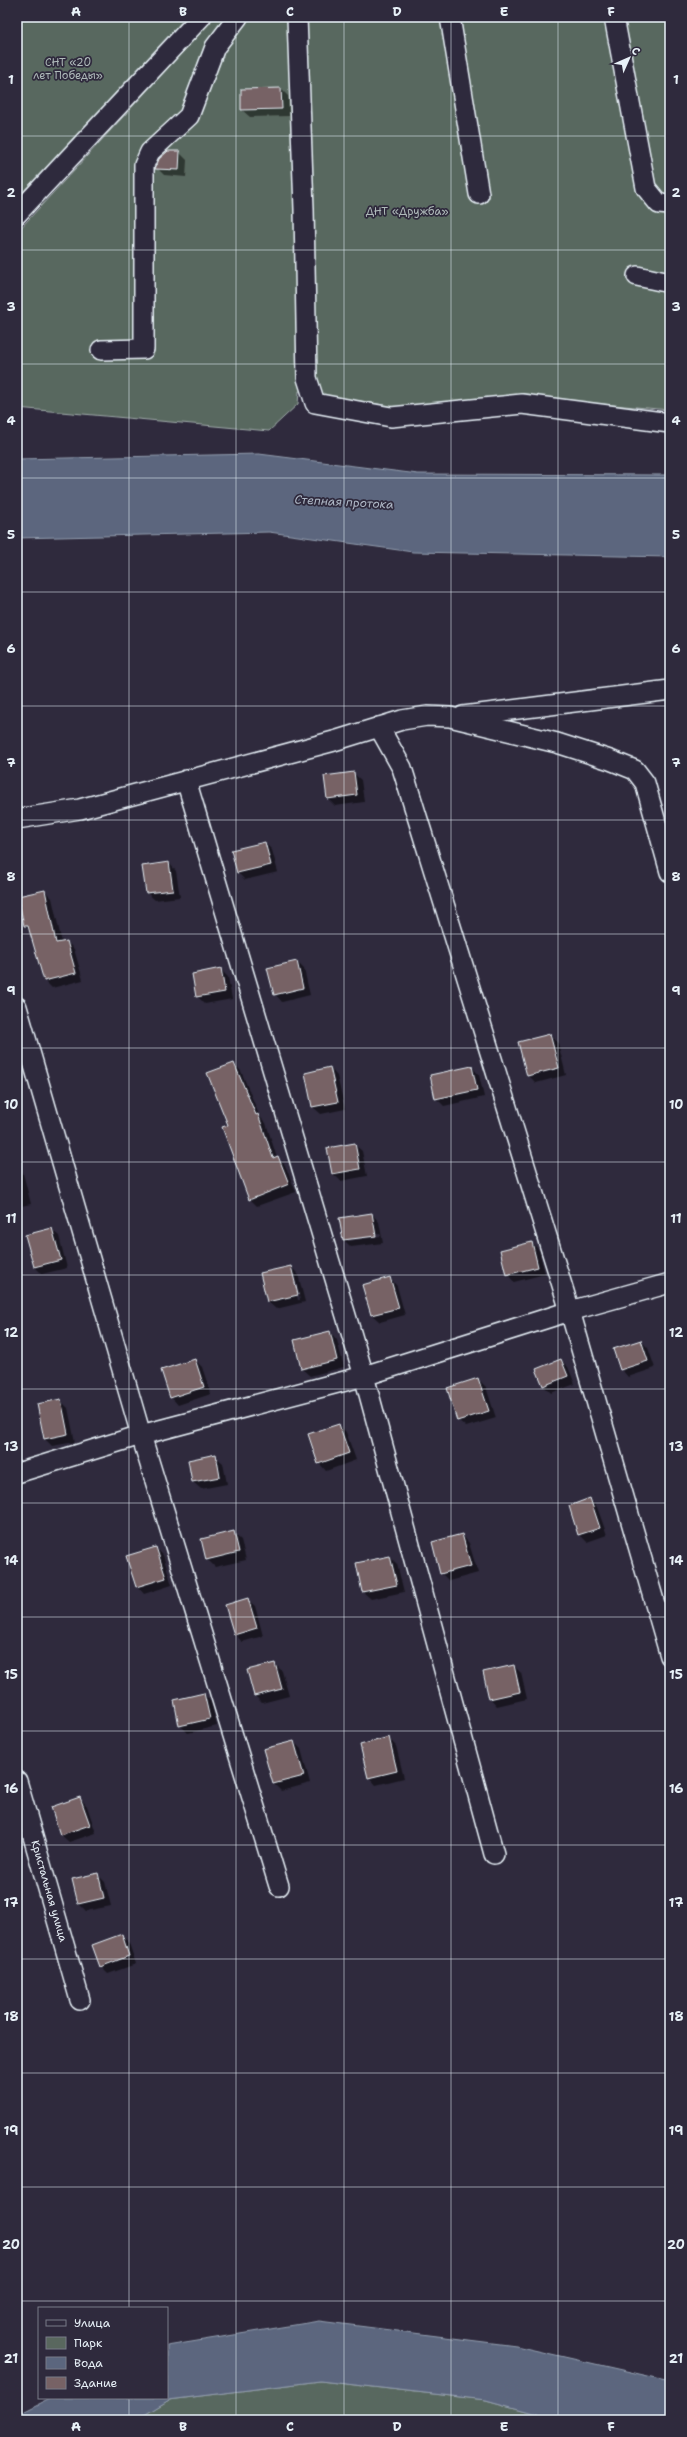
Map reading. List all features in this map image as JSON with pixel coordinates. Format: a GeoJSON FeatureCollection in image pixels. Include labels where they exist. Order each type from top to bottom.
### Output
{"type":"FeatureCollection","features":[{"type":"Feature","properties":{"kind":"street"},"geometry":{"type":"LineString","coordinates":[[17,214],[201,17]]}},
{"type":"Feature","properties":{"kind":"street"},"geometry":{"type":"LineString","coordinates":[[101,350],[144,349],[144,165],[150,152],[189,116],[215,47],[238,17]]}},
{"type":"Feature","properties":{"kind":"street"},"geometry":{"type":"LineString","coordinates":[[297,17],[304,209],[307,378],[315,404],[391,418],[522,404],[670,423]]}},
{"type":"Feature","properties":{"kind":"street"},"geometry":{"type":"LineString","coordinates":[[450,17],[479,194]]}},
{"type":"Feature","properties":{"kind":"street"},"geometry":{"type":"LineString","coordinates":[[614,17],[646,188],[659,204],[670,205]]}},
{"type":"Feature","properties":{"kind":"street"},"geometry":{"type":"LineString","coordinates":[[638,276],[670,283]]}},
{"type":"Feature","properties":{"kind":"street"},"geometry":{"type":"LineString","coordinates":[[17,819],[80,809],[402,720],[427,716],[450,717],[670,690]]}},
{"type":"Feature","properties":{"kind":"street"},"geometry":{"type":"LineString","coordinates":[[450,717],[557,743],[610,760],[635,770],[645,783],[670,872]]}},
{"type":"Feature","properties":{"kind":"street"},"geometry":{"type":"LineString","coordinates":[[379,726],[402,768],[570,1311],[670,1656]]}},
{"type":"Feature","properties":{"kind":"street"},"geometry":{"type":"LineString","coordinates":[[186,780],[364,1376],[494,1854]]}},
{"type":"Feature","properties":{"kind":"street"},"geometry":{"type":"LineString","coordinates":[[17,1007],[141,1435],[279,1886]]}},
{"type":"Feature","properties":{"kind":"street"},"geometry":{"type":"LineString","coordinates":[[17,1473],[141,1435],[364,1376],[570,1311],[670,1283]]}},
{"type":"Feature","properties":{"kind":"street","name":"Кристальная улица"},"geometry":{"type":"LineString","coordinates":[[17,1781],[80,2000]]}},
{"type":"Feature","properties":{"kind":"green space","name":"СНТ «20 лет Победы»"},"geometry":{"type":"Polygon","coordinates":[[[17,17],[186,17],[17,198],[17,17]]]}},
{"type":"Feature","properties":{"kind":"green space","name":"ДНТ «Дружба»"},"geometry":{"type":"Polygon","coordinates":[[[215,17],[670,17],[670,410],[511,396],[402,408],[299,391],[298,404],[269,431],[17,408],[17,232],[215,17]]]}},
{"type":"Feature","properties":{"kind":"green space"},"geometry":{"type":"Polygon","coordinates":[[[320,2381],[486,2400],[559,2420],[136,2420],[169,2400],[320,2381]]]}},
{"type":"Feature","properties":{"kind":"water","name":"Степная протока"},"geometry":{"type":"Polygon","coordinates":[[[259,454],[418,474],[670,475],[670,557],[413,552],[269,532],[17,538],[17,459],[259,454]]]}},
{"type":"Feature","properties":{"kind":"water"},"geometry":{"type":"Polygon","coordinates":[[[319,2321],[516,2346],[670,2381],[670,2420],[559,2420],[486,2400],[320,2381],[169,2400],[136,2420],[17,2420],[17,2415],[49,2399],[168,2399],[168,2346],[319,2321]]]}},
{"type":"Feature","properties":{"kind":"building"},"geometry":{"type":"Polygon","coordinates":[[[281,88],[282,109],[241,110],[241,89],[281,88]]]}},
{"type":"Feature","properties":{"kind":"building"},"geometry":{"type":"Polygon","coordinates":[[[168,151],[180,151],[179,170],[155,169],[159,159],[168,151]]]}},
{"type":"Feature","properties":{"kind":"building"},"geometry":{"type":"Polygon","coordinates":[[[354,772],[357,795],[327,799],[324,776],[354,772]]]}},
{"type":"Feature","properties":{"kind":"building"},"geometry":{"type":"Polygon","coordinates":[[[265,842],[271,865],[237,873],[231,850],[265,842]]]}},
{"type":"Feature","properties":{"kind":"building"},"geometry":{"type":"Polygon","coordinates":[[[169,862],[173,890],[146,893],[142,866],[169,862]]]}},
{"type":"Feature","properties":{"kind":"building"},"geometry":{"type":"Polygon","coordinates":[[[45,890],[56,943],[67,941],[76,973],[44,981],[28,926],[24,926],[18,896],[45,890]]]}},
{"type":"Feature","properties":{"kind":"building"},"geometry":{"type":"Polygon","coordinates":[[[297,961],[303,988],[274,995],[267,968],[297,961]]]}},
{"type":"Feature","properties":{"kind":"building"},"geometry":{"type":"Polygon","coordinates":[[[221,968],[225,992],[196,997],[192,974],[221,968]]]}},
{"type":"Feature","properties":{"kind":"building"},"geometry":{"type":"Polygon","coordinates":[[[550,1034],[559,1068],[527,1076],[518,1042],[550,1034]]]}},
{"type":"Feature","properties":{"kind":"building"},"geometry":{"type":"Polygon","coordinates":[[[234,1063],[256,1115],[258,1114],[273,1158],[278,1156],[289,1184],[249,1200],[222,1127],[228,1125],[207,1073],[234,1063]]]}},
{"type":"Feature","properties":{"kind":"building"},"geometry":{"type":"Polygon","coordinates":[[[472,1066],[477,1090],[435,1099],[430,1075],[472,1066]]]}},
{"type":"Feature","properties":{"kind":"building"},"geometry":{"type":"Polygon","coordinates":[[[330,1067],[338,1102],[312,1107],[305,1073],[330,1067]]]}},
{"type":"Feature","properties":{"kind":"building"},"geometry":{"type":"Polygon","coordinates":[[[355,1143],[360,1169],[332,1174],[327,1148],[355,1143]]]}},
{"type":"Feature","properties":{"kind":"building"},"geometry":{"type":"Polygon","coordinates":[[[372,1213],[376,1236],[343,1240],[339,1218],[372,1213]]]}},
{"type":"Feature","properties":{"kind":"building"},"geometry":{"type":"Polygon","coordinates":[[[52,1228],[61,1260],[34,1267],[25,1235],[52,1228]]]}},
{"type":"Feature","properties":{"kind":"building"},"geometry":{"type":"Polygon","coordinates":[[[532,1242],[538,1267],[506,1275],[500,1250],[532,1242]]]}},
{"type":"Feature","properties":{"kind":"building"},"geometry":{"type":"Polygon","coordinates":[[[291,1266],[298,1295],[267,1302],[260,1273],[291,1266]]]}},
{"type":"Feature","properties":{"kind":"building"},"geometry":{"type":"Polygon","coordinates":[[[390,1277],[399,1308],[371,1315],[362,1285],[390,1277]]]}},
{"type":"Feature","properties":{"kind":"building"},"geometry":{"type":"Polygon","coordinates":[[[330,1331],[337,1360],[301,1369],[294,1340],[330,1331]]]}},
{"type":"Feature","properties":{"kind":"building"},"geometry":{"type":"Polygon","coordinates":[[[641,1340],[648,1361],[620,1370],[613,1349],[641,1340]]]}},
{"type":"Feature","properties":{"kind":"building"},"geometry":{"type":"Polygon","coordinates":[[[195,1359],[204,1387],[170,1398],[161,1370],[195,1359]]]}},
{"type":"Feature","properties":{"kind":"building"},"geometry":{"type":"Polygon","coordinates":[[[561,1359],[568,1376],[543,1386],[536,1369],[561,1359]]]}},
{"type":"Feature","properties":{"kind":"building"},"geometry":{"type":"Polygon","coordinates":[[[478,1378],[489,1411],[457,1421],[447,1388],[478,1378]]]}},
{"type":"Feature","properties":{"kind":"building"},"geometry":{"type":"Polygon","coordinates":[[[61,1399],[68,1434],[44,1439],[37,1404],[61,1399]]]}},
{"type":"Feature","properties":{"kind":"building"},"geometry":{"type":"Polygon","coordinates":[[[339,1424],[349,1453],[318,1464],[308,1434],[339,1424]]]}},
{"type":"Feature","properties":{"kind":"building"},"geometry":{"type":"Polygon","coordinates":[[[216,1454],[220,1477],[192,1482],[188,1460],[216,1454]]]}},
{"type":"Feature","properties":{"kind":"building"},"geometry":{"type":"Polygon","coordinates":[[[590,1498],[600,1528],[578,1535],[569,1506],[590,1498]]]}},
{"type":"Feature","properties":{"kind":"building"},"geometry":{"type":"Polygon","coordinates":[[[234,1531],[239,1552],[206,1560],[201,1539],[234,1531]]]}},
{"type":"Feature","properties":{"kind":"building"},"geometry":{"type":"Polygon","coordinates":[[[462,1534],[471,1566],[440,1574],[432,1542],[462,1534]]]}},
{"type":"Feature","properties":{"kind":"building"},"geometry":{"type":"Polygon","coordinates":[[[156,1547],[166,1578],[136,1587],[126,1556],[156,1547]]]}},
{"type":"Feature","properties":{"kind":"building"},"geometry":{"type":"Polygon","coordinates":[[[390,1556],[397,1585],[362,1592],[356,1563],[390,1556]]]}},
{"type":"Feature","properties":{"kind":"building"},"geometry":{"type":"Polygon","coordinates":[[[248,1598],[257,1628],[234,1635],[225,1605],[248,1598]]]}},
{"type":"Feature","properties":{"kind":"building"},"geometry":{"type":"Polygon","coordinates":[[[275,1663],[282,1689],[254,1696],[247,1670],[275,1663]]]}},
{"type":"Feature","properties":{"kind":"building"},"geometry":{"type":"Polygon","coordinates":[[[514,1665],[520,1692],[489,1699],[483,1672],[514,1665]]]}},
{"type":"Feature","properties":{"kind":"building"},"geometry":{"type":"Polygon","coordinates":[[[204,1693],[210,1719],[179,1726],[174,1700],[204,1693]]]}},
{"type":"Feature","properties":{"kind":"building"},"geometry":{"type":"Polygon","coordinates":[[[389,1737],[397,1771],[368,1778],[360,1745],[389,1737]]]}},
{"type":"Feature","properties":{"kind":"building"},"geometry":{"type":"Polygon","coordinates":[[[294,1741],[304,1776],[273,1784],[263,1749],[294,1741]]]}},
{"type":"Feature","properties":{"kind":"building"},"geometry":{"type":"Polygon","coordinates":[[[80,1797],[90,1825],[60,1835],[51,1807],[80,1797]]]}},
{"type":"Feature","properties":{"kind":"building"},"geometry":{"type":"Polygon","coordinates":[[[98,1873],[104,1898],[78,1904],[72,1879],[98,1873]]]}},
{"type":"Feature","properties":{"kind":"building"},"geometry":{"type":"Polygon","coordinates":[[[122,1934],[129,1956],[100,1967],[92,1945],[122,1934]]]}}]}
